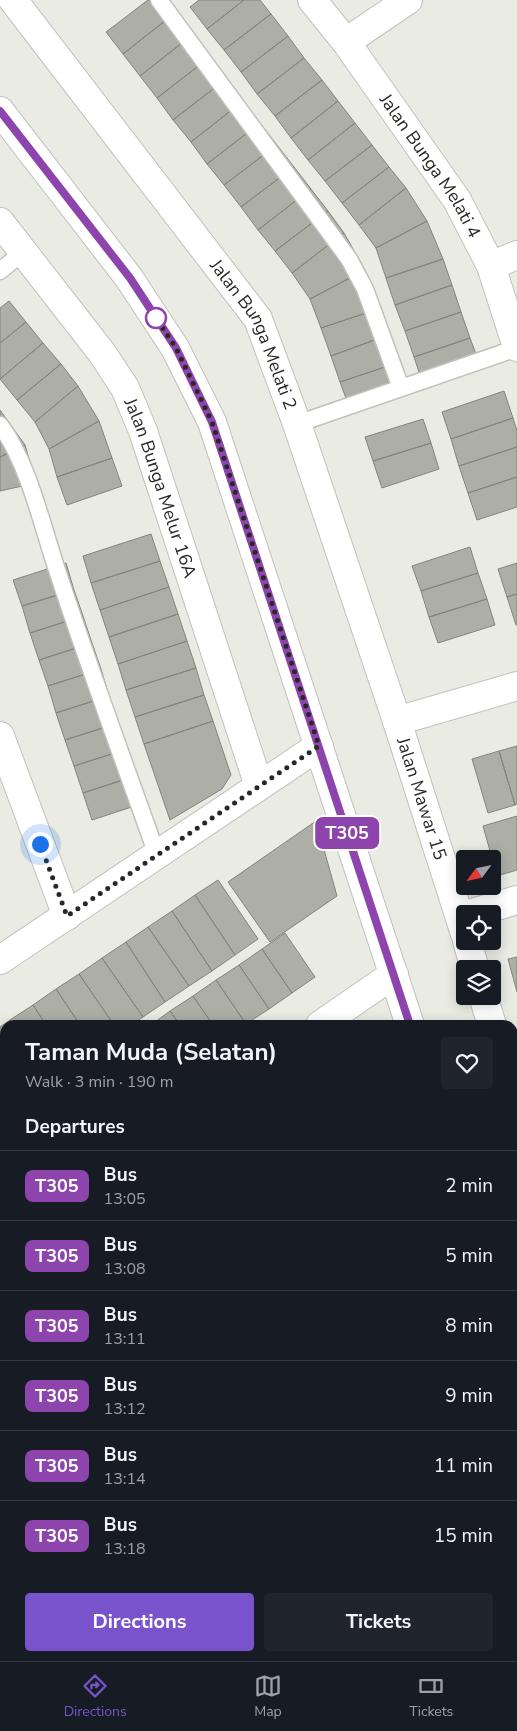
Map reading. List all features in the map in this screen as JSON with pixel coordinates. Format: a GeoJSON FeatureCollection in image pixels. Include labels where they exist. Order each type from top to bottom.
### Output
{"type":"FeatureCollection","features":[{"type":"Feature","properties":{"kind":"street","name":"Jalan Bunga Melati 4"},"geometry":{"type":"LineString","coordinates":[[312,0],[346,42],[457,200],[491,266],[517,347]]}},
{"type":"Feature","properties":{"kind":"street"},"geometry":{"type":"LineString","coordinates":[[346,42],[408,0]]}},
{"type":"Feature","properties":{"kind":"street","name":"Jalan Bunga Melati 2"},"geometry":{"type":"LineString","coordinates":[[18,2],[258,319],[297,424],[397,720]]}},
{"type":"Feature","properties":{"kind":"street"},"geometry":{"type":"LineString","coordinates":[[0,111],[130,278],[176,348],[212,422],[408,1020]]}},
{"type":"Feature","properties":{"kind":"street","name":"Jalan Bunga Melur 16A"},"geometry":{"type":"LineString","coordinates":[[0,222],[102,353],[126,388],[143,430],[259,786]]}},
{"type":"Feature","properties":{"kind":"street"},"geometry":{"type":"LineString","coordinates":[[491,266],[517,255]]}},
{"type":"Feature","properties":{"kind":"street"},"geometry":{"type":"LineString","coordinates":[[397,720],[517,686]]}},
{"type":"Feature","properties":{"kind":"street","name":"Jalan Mawar 15"},"geometry":{"type":"LineString","coordinates":[[397,720],[459,905]]}},
{"type":"Feature","properties":{"kind":"street"},"geometry":{"type":"LineString","coordinates":[[0,736],[67,916]]}},
{"type":"Feature","properties":{"kind":"street"},"geometry":{"type":"LineString","coordinates":[[0,960],[319,746]]}},
{"type":"Feature","properties":{"kind":"street"},"geometry":{"type":"LineString","coordinates":[[501,907],[517,900]]}},
{"type":"Feature","properties":{"kind":"street"},"geometry":{"type":"LineString","coordinates":[[331,1020],[394,974]]}},
{"type":"Feature","properties":{"kind":"street"},"geometry":{"type":"LineString","coordinates":[[486,1005],[491,1020]]}},
{"type":"Feature","properties":{"kind":"lane"},"geometry":{"type":"LineString","coordinates":[[159,0],[349,259],[365,289],[401,388]]}},
{"type":"Feature","properties":{"kind":"lane"},"geometry":{"type":"LineString","coordinates":[[0,271],[23,252]]}},
{"type":"Feature","properties":{"kind":"lane"},"geometry":{"type":"LineString","coordinates":[[297,424],[517,347]]}},
{"type":"Feature","properties":{"kind":"lane"},"geometry":{"type":"LineString","coordinates":[[0,426],[7,434],[25,471],[59,577],[157,855]]}},
{"type":"Feature","properties":{"kind":"building"},"geometry":{"type":"Polygon","coordinates":[[[148,0],[165,0],[175,13],[123,54],[106,32],[148,0]]]}},
{"type":"Feature","properties":{"kind":"building"},"geometry":{"type":"Polygon","coordinates":[[[199,0],[244,0],[207,29],[190,7],[199,0]]]}},
{"type":"Feature","properties":{"kind":"building"},"geometry":{"type":"Polygon","coordinates":[[[244,0],[260,0],[271,14],[224,50],[207,29],[244,0]]]}},
{"type":"Feature","properties":{"kind":"building"},"geometry":{"type":"Polygon","coordinates":[[[175,13],[192,35],[140,76],[123,54],[175,13]]]}},
{"type":"Feature","properties":{"kind":"building"},"geometry":{"type":"Polygon","coordinates":[[[271,14],[288,36],[241,72],[224,50],[271,14]]]}},
{"type":"Feature","properties":{"kind":"building"},"geometry":{"type":"Polygon","coordinates":[[[192,35],[210,57],[157,98],[140,76],[192,35]]]}},
{"type":"Feature","properties":{"kind":"building"},"geometry":{"type":"Polygon","coordinates":[[[288,36],[304,58],[257,94],[241,72],[288,36]]]}},
{"type":"Feature","properties":{"kind":"building"},"geometry":{"type":"Polygon","coordinates":[[[210,57],[226,79],[173,120],[157,98],[210,57]]]}},
{"type":"Feature","properties":{"kind":"building"},"geometry":{"type":"Polygon","coordinates":[[[304,58],[322,80],[275,116],[257,94],[304,58]]]}},
{"type":"Feature","properties":{"kind":"building"},"geometry":{"type":"Polygon","coordinates":[[[226,79],[243,101],[191,142],[173,120],[226,79]]]}},
{"type":"Feature","properties":{"kind":"building"},"geometry":{"type":"Polygon","coordinates":[[[322,80],[338,101],[291,138],[275,116],[322,80]]]}},
{"type":"Feature","properties":{"kind":"building"},"geometry":{"type":"Polygon","coordinates":[[[243,101],[260,123],[207,164],[191,142],[243,101]]]}},
{"type":"Feature","properties":{"kind":"building"},"geometry":{"type":"Polygon","coordinates":[[[338,101],[355,123],[308,160],[291,138],[338,101]]]}},
{"type":"Feature","properties":{"kind":"building"},"geometry":{"type":"Polygon","coordinates":[[[260,123],[277,145],[224,185],[207,164],[260,123]]]}},
{"type":"Feature","properties":{"kind":"building"},"geometry":{"type":"Polygon","coordinates":[[[355,123],[372,145],[325,181],[308,160],[355,123]]]}},
{"type":"Feature","properties":{"kind":"building"},"geometry":{"type":"Polygon","coordinates":[[[277,145],[294,167],[241,207],[224,185],[277,145]]]}},
{"type":"Feature","properties":{"kind":"building"},"geometry":{"type":"Polygon","coordinates":[[[372,145],[389,167],[342,203],[325,181],[372,145]]]}},
{"type":"Feature","properties":{"kind":"building"},"geometry":{"type":"Polygon","coordinates":[[[294,167],[311,189],[258,230],[241,207],[294,167]]]}},
{"type":"Feature","properties":{"kind":"building"},"geometry":{"type":"Polygon","coordinates":[[[389,167],[406,188],[359,225],[342,203],[389,167]]]}},
{"type":"Feature","properties":{"kind":"building"},"geometry":{"type":"Polygon","coordinates":[[[406,188],[427,221],[376,248],[359,225],[406,188]]]}},
{"type":"Feature","properties":{"kind":"building"},"geometry":{"type":"Polygon","coordinates":[[[311,189],[328,211],[275,251],[258,230],[311,189]]]}},
{"type":"Feature","properties":{"kind":"building"},"geometry":{"type":"Polygon","coordinates":[[[328,211],[344,233],[292,273],[275,251],[328,211]]]}},
{"type":"Feature","properties":{"kind":"building"},"geometry":{"type":"Polygon","coordinates":[[[427,221],[443,259],[386,278],[376,248],[427,221]]]}},
{"type":"Feature","properties":{"kind":"building"},"geometry":{"type":"Polygon","coordinates":[[[344,233],[365,270],[310,299],[292,273],[344,233]]]}},
{"type":"Feature","properties":{"kind":"building"},"geometry":{"type":"Polygon","coordinates":[[[443,259],[452,285],[395,305],[386,278],[443,259]]]}},
{"type":"Feature","properties":{"kind":"building"},"geometry":{"type":"Polygon","coordinates":[[[365,270],[378,309],[321,328],[310,299],[365,270]]]}},
{"type":"Feature","properties":{"kind":"building"},"geometry":{"type":"Polygon","coordinates":[[[452,285],[461,312],[405,331],[395,305],[452,285]]]}},
{"type":"Feature","properties":{"kind":"building"},"geometry":{"type":"Polygon","coordinates":[[[9,301],[26,322],[0,343],[0,308],[9,301]]]}},
{"type":"Feature","properties":{"kind":"building"},"geometry":{"type":"Polygon","coordinates":[[[378,309],[388,335],[331,356],[321,328],[378,309]]]}},
{"type":"Feature","properties":{"kind":"building"},"geometry":{"type":"Polygon","coordinates":[[[461,312],[470,338],[414,357],[405,331],[461,312]]]}},
{"type":"Feature","properties":{"kind":"building"},"geometry":{"type":"Polygon","coordinates":[[[26,322],[43,343],[0,379],[0,343],[26,322]]]}},
{"type":"Feature","properties":{"kind":"building"},"geometry":{"type":"Polygon","coordinates":[[[388,335],[397,363],[340,382],[331,356],[388,335]]]}},
{"type":"Feature","properties":{"kind":"building"},"geometry":{"type":"Polygon","coordinates":[[[470,338],[480,365],[423,384],[414,357],[470,338]]]}},
{"type":"Feature","properties":{"kind":"building"},"geometry":{"type":"Polygon","coordinates":[[[43,343],[61,364],[17,400],[0,379],[43,343]]]}},
{"type":"Feature","properties":{"kind":"building"},"geometry":{"type":"Polygon","coordinates":[[[397,363],[407,389],[350,409],[340,382],[397,363]]]}},
{"type":"Feature","properties":{"kind":"building"},"geometry":{"type":"Polygon","coordinates":[[[61,364],[78,386],[35,422],[17,400],[61,364]]]}},
{"type":"Feature","properties":{"kind":"building"},"geometry":{"type":"Polygon","coordinates":[[[78,386],[99,421],[49,449],[35,422],[78,386]]]}},
{"type":"Feature","properties":{"kind":"building"},"geometry":{"type":"Polygon","coordinates":[[[504,391],[513,418],[451,439],[442,412],[504,391]]]}},
{"type":"Feature","properties":{"kind":"building"},"geometry":{"type":"Polygon","coordinates":[[[0,410],[25,445],[0,457],[0,410]]]}},
{"type":"Feature","properties":{"kind":"building"},"geometry":{"type":"Polygon","coordinates":[[[513,418],[517,431],[517,447],[459,466],[451,439],[513,418]]]}},
{"type":"Feature","properties":{"kind":"building"},"geometry":{"type":"Polygon","coordinates":[[[423,419],[431,443],[373,461],[365,437],[423,419]]]}},
{"type":"Feature","properties":{"kind":"building"},"geometry":{"type":"Polygon","coordinates":[[[99,421],[112,458],[57,477],[49,449],[99,421]]]}},
{"type":"Feature","properties":{"kind":"building"},"geometry":{"type":"Polygon","coordinates":[[[431,443],[439,469],[382,488],[373,461],[431,443]]]}},
{"type":"Feature","properties":{"kind":"building"},"geometry":{"type":"Polygon","coordinates":[[[25,445],[36,483],[0,491],[0,457],[25,445]]]}},
{"type":"Feature","properties":{"kind":"building"},"geometry":{"type":"Polygon","coordinates":[[[517,447],[517,477],[468,493],[459,466],[517,447]]]}},
{"type":"Feature","properties":{"kind":"building"},"geometry":{"type":"Polygon","coordinates":[[[112,458],[122,486],[67,505],[57,477],[112,458]]]}},
{"type":"Feature","properties":{"kind":"building"},"geometry":{"type":"Polygon","coordinates":[[[517,477],[517,507],[477,520],[468,493],[517,477]]]}},
{"type":"Feature","properties":{"kind":"building"},"geometry":{"type":"Polygon","coordinates":[[[151,534],[160,561],[91,583],[83,556],[151,534]]]}},
{"type":"Feature","properties":{"kind":"building"},"geometry":{"type":"Polygon","coordinates":[[[470,547],[478,573],[421,591],[412,566],[470,547]]]}},
{"type":"Feature","properties":{"kind":"building"},"geometry":{"type":"Polygon","coordinates":[[[160,561],[169,587],[100,610],[91,583],[160,561]]]}},
{"type":"Feature","properties":{"kind":"building"},"geometry":{"type":"Polygon","coordinates":[[[66,563],[74,590],[22,606],[13,580],[66,563]]]}},
{"type":"Feature","properties":{"kind":"building"},"geometry":{"type":"Polygon","coordinates":[[[517,563],[517,594],[507,597],[498,569],[517,563]]]}},
{"type":"Feature","properties":{"kind":"building"},"geometry":{"type":"Polygon","coordinates":[[[478,573],[487,599],[429,617],[421,591],[478,573]]]}},
{"type":"Feature","properties":{"kind":"building"},"geometry":{"type":"Polygon","coordinates":[[[169,587],[178,614],[109,637],[100,610],[169,587]]]}},
{"type":"Feature","properties":{"kind":"building"},"geometry":{"type":"Polygon","coordinates":[[[74,590],[83,616],[30,633],[22,606],[74,590]]]}},
{"type":"Feature","properties":{"kind":"building"},"geometry":{"type":"Polygon","coordinates":[[[517,594],[517,625],[516,625],[507,597],[517,594]]]}},
{"type":"Feature","properties":{"kind":"building"},"geometry":{"type":"Polygon","coordinates":[[[487,599],[495,625],[438,643],[429,617],[487,599]]]}},
{"type":"Feature","properties":{"kind":"building"},"geometry":{"type":"Polygon","coordinates":[[[178,614],[187,641],[118,664],[109,637],[178,614]]]}},
{"type":"Feature","properties":{"kind":"building"},"geometry":{"type":"Polygon","coordinates":[[[83,616],[92,643],[39,660],[30,633],[83,616]]]}},
{"type":"Feature","properties":{"kind":"building"},"geometry":{"type":"Polygon","coordinates":[[[187,641],[196,668],[126,690],[118,664],[187,641]]]}},
{"type":"Feature","properties":{"kind":"building"},"geometry":{"type":"Polygon","coordinates":[[[92,643],[101,669],[48,686],[39,660],[92,643]]]}},
{"type":"Feature","properties":{"kind":"building"},"geometry":{"type":"Polygon","coordinates":[[[196,668],[204,695],[135,717],[126,690],[196,668]]]}},
{"type":"Feature","properties":{"kind":"building"},"geometry":{"type":"Polygon","coordinates":[[[101,669],[109,696],[56,713],[48,686],[101,669]]]}},
{"type":"Feature","properties":{"kind":"building"},"geometry":{"type":"Polygon","coordinates":[[[204,695],[213,721],[144,744],[135,717],[204,695]]]}},
{"type":"Feature","properties":{"kind":"building"},"geometry":{"type":"Polygon","coordinates":[[[109,696],[118,723],[65,740],[56,713],[109,696]]]}},
{"type":"Feature","properties":{"kind":"building"},"geometry":{"type":"Polygon","coordinates":[[[213,721],[231,775],[222,789],[170,820],[144,744],[213,721]]]}},
{"type":"Feature","properties":{"kind":"building"},"geometry":{"type":"Polygon","coordinates":[[[118,723],[127,749],[74,766],[65,740],[118,723]]]}},
{"type":"Feature","properties":{"kind":"building"},"geometry":{"type":"Polygon","coordinates":[[[517,746],[517,804],[515,805],[499,751],[517,746]]]}},
{"type":"Feature","properties":{"kind":"building"},"geometry":{"type":"Polygon","coordinates":[[[127,749],[135,776],[83,793],[74,766],[127,749]]]}},
{"type":"Feature","properties":{"kind":"building"},"geometry":{"type":"Polygon","coordinates":[[[499,751],[515,805],[488,813],[472,759],[499,751]]]}},
{"type":"Feature","properties":{"kind":"building"},"geometry":{"type":"Polygon","coordinates":[[[135,776],[144,803],[92,820],[83,793],[135,776]]]}},
{"type":"Feature","properties":{"kind":"building"},"geometry":{"type":"Polygon","coordinates":[[[517,816],[517,870],[501,875],[501,850],[490,850],[483,826],[517,816]]]}},
{"type":"Feature","properties":{"kind":"building"},"geometry":{"type":"Polygon","coordinates":[[[316,821],[337,896],[270,942],[228,882],[316,821]]]}},
{"type":"Feature","properties":{"kind":"building"},"geometry":{"type":"Polygon","coordinates":[[[218,880],[258,939],[235,955],[195,895],[218,880]]]}},
{"type":"Feature","properties":{"kind":"building"},"geometry":{"type":"Polygon","coordinates":[[[195,895],[235,955],[212,971],[172,911],[195,895]]]}},
{"type":"Feature","properties":{"kind":"building"},"geometry":{"type":"Polygon","coordinates":[[[172,911],[212,971],[189,986],[148,927],[172,911]]]}},
{"type":"Feature","properties":{"kind":"building"},"geometry":{"type":"Polygon","coordinates":[[[148,927],[189,986],[165,1002],[126,942],[148,927]]]}},
{"type":"Feature","properties":{"kind":"building"},"geometry":{"type":"Polygon","coordinates":[[[285,933],[315,977],[292,993],[262,949],[285,933]]]}},
{"type":"Feature","properties":{"kind":"building"},"geometry":{"type":"Polygon","coordinates":[[[126,942],[165,1002],[143,1017],[102,958],[126,942]]]}},
{"type":"Feature","properties":{"kind":"building"},"geometry":{"type":"Polygon","coordinates":[[[262,949],[292,993],[269,1009],[239,965],[262,949]]]}},
{"type":"Feature","properties":{"kind":"building"},"geometry":{"type":"Polygon","coordinates":[[[517,957],[517,992],[508,959],[517,957]]]}},
{"type":"Feature","properties":{"kind":"building"},"geometry":{"type":"Polygon","coordinates":[[[102,958],[143,1017],[138,1020],[111,1020],[79,974],[102,958]]]}},
{"type":"Feature","properties":{"kind":"building"},"geometry":{"type":"Polygon","coordinates":[[[239,965],[269,1009],[252,1020],[243,1020],[216,980],[239,965]]]}},
{"type":"Feature","properties":{"kind":"building"},"geometry":{"type":"Polygon","coordinates":[[[79,974],[111,1020],[77,1020],[56,989],[79,974]]]}},
{"type":"Feature","properties":{"kind":"building"},"geometry":{"type":"Polygon","coordinates":[[[216,980],[243,1020],[210,1020],[193,996],[216,980]]]}},
{"type":"Feature","properties":{"kind":"building"},"geometry":{"type":"Polygon","coordinates":[[[56,989],[77,1020],[43,1020],[33,1005],[56,989]]]}},
{"type":"Feature","properties":{"kind":"building"},"geometry":{"type":"Polygon","coordinates":[[[193,996],[210,1020],[176,1020],[170,1011],[193,996]]]}},
{"type":"Feature","properties":{"kind":"building"},"geometry":{"type":"Polygon","coordinates":[[[33,1005],[43,1020],[10,1020],[33,1005]]]}},
{"type":"Feature","properties":{"kind":"building"},"geometry":{"type":"Polygon","coordinates":[[[170,1011],[176,1020],[158,1020],[170,1011]]]}},
{"type":"Feature","properties":{"kind":"bus line","name":"T305"},"geometry":{"type":"LineString","coordinates":[[0,111],[130,278],[176,348],[212,422],[408,1020]]}},
{"type":"Feature","properties":{"kind":"route"},"geometry":{"type":"LineString","coordinates":[[40,844],[67,916],[319,746],[212,422],[176,348],[156,318]]}}]}
